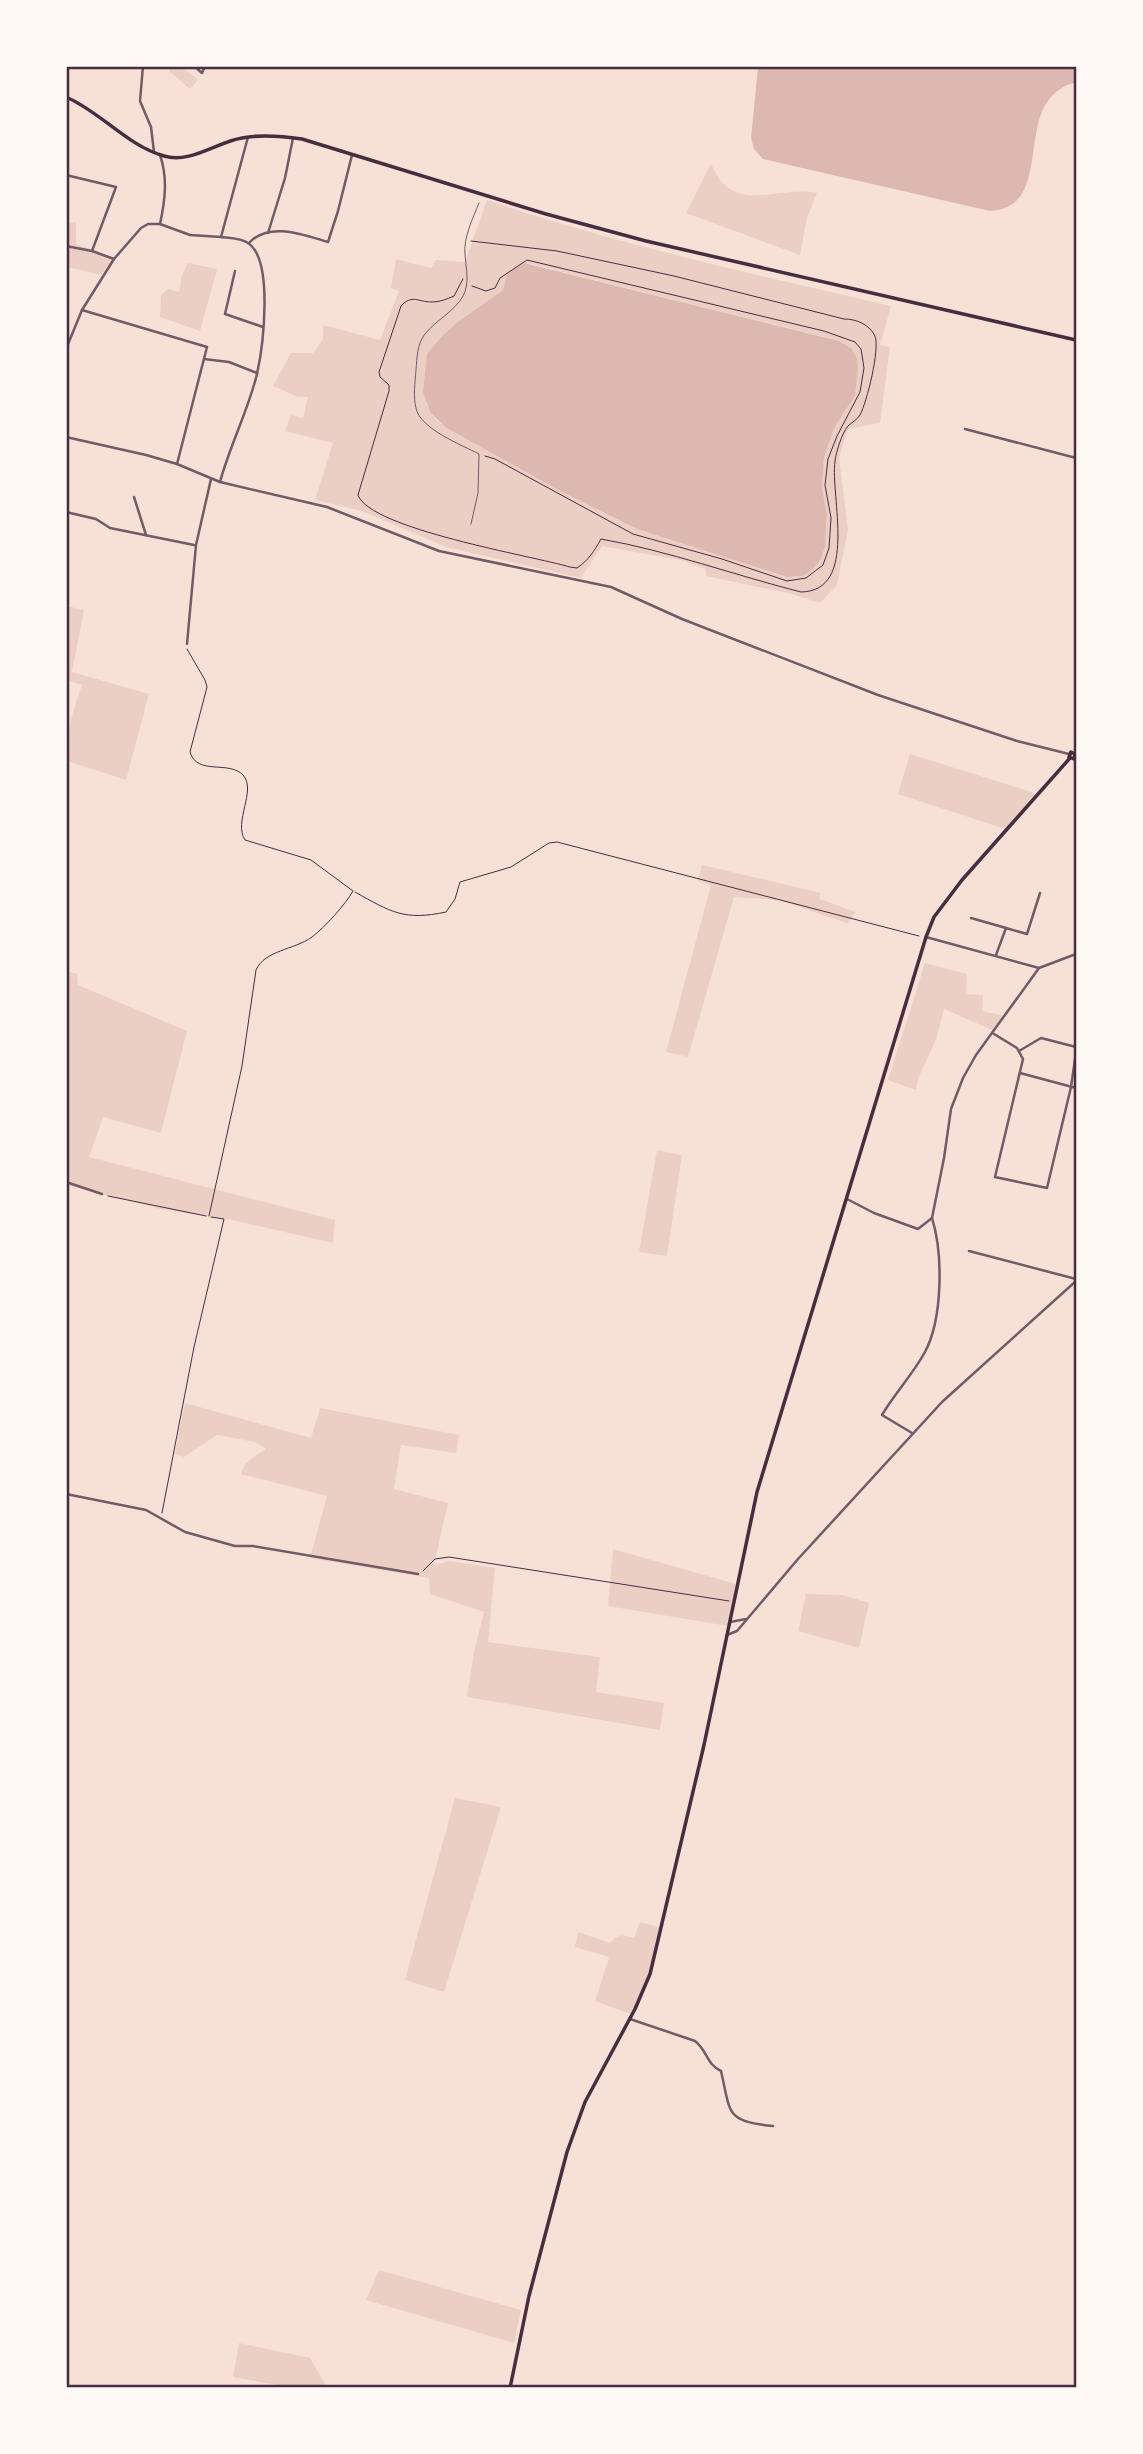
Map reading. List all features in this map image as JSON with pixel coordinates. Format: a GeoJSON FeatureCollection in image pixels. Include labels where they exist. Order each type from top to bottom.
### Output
{"type":"FeatureCollection","features":[{"type":"Feature","properties":{"kind":"main road"},"geometry":{"type":"LineString","coordinates":[[66,97],[79,103],[120,134],[160,155],[177,158],[248,137],[294,138],[546,214],[646,241],[1076,340]]}},
{"type":"Feature","properties":{"kind":"main road"},"geometry":{"type":"LineString","coordinates":[[510,2388],[529,2296],[567,2152],[584,2102],[630,2019],[650,1974],[704,1745],[757,1492],[926,937],[934,917],[962,880],[1073,755],[1076,747]]}},
{"type":"Feature","properties":{"kind":"street"},"geometry":{"type":"LineString","coordinates":[[143,66],[140,101],[151,127],[154,152]]}},
{"type":"Feature","properties":{"kind":"street"},"geometry":{"type":"LineString","coordinates":[[194,66],[202,73],[205,66]]}},
{"type":"Feature","properties":{"kind":"street"},"geometry":{"type":"LineString","coordinates":[[221,237],[248,137]]}},
{"type":"Feature","properties":{"kind":"street"},"geometry":{"type":"LineString","coordinates":[[268,233],[294,138]]}},
{"type":"Feature","properties":{"kind":"street"},"geometry":{"type":"LineString","coordinates":[[249,243],[255,237],[268,233],[292,231],[328,242],[353,154]]}},
{"type":"Feature","properties":{"kind":"street"},"geometry":{"type":"LineString","coordinates":[[160,155],[166,198],[160,224]]}},
{"type":"Feature","properties":{"kind":"street"},"geometry":{"type":"LineString","coordinates":[[66,175],[116,187],[93,251]]}},
{"type":"Feature","properties":{"kind":"street"},"geometry":{"type":"LineString","coordinates":[[66,349],[82,310],[114,259],[141,228],[148,224],[160,224],[200,237],[221,237],[249,243],[257,254],[262,274],[265,301],[263,327],[257,373],[220,482]]}},
{"type":"Feature","properties":{"kind":"street"},"geometry":{"type":"LineString","coordinates":[[66,246],[93,251],[114,259]]}},
{"type":"Feature","properties":{"kind":"street"},"geometry":{"type":"LineString","coordinates":[[235,271],[225,314],[263,327]]}},
{"type":"Feature","properties":{"kind":"street"},"geometry":{"type":"LineString","coordinates":[[82,310],[207,347],[177,464]]}},
{"type":"Feature","properties":{"kind":"street"},"geometry":{"type":"LineString","coordinates":[[204,359],[229,362],[257,373]]}},
{"type":"Feature","properties":{"kind":"street"},"geometry":{"type":"LineString","coordinates":[[965,429],[1076,458]]}},
{"type":"Feature","properties":{"kind":"street"},"geometry":{"type":"LineString","coordinates":[[66,437],[108,445],[177,464],[211,480],[327,506],[439,551],[611,587],[682,619],[878,695],[1017,741],[1073,755]]}},
{"type":"Feature","properties":{"kind":"street"},"geometry":{"type":"LineString","coordinates":[[187,644],[195,545],[211,480]]}},
{"type":"Feature","properties":{"kind":"street"},"geometry":{"type":"LineString","coordinates":[[134,497],[146,535]]}},
{"type":"Feature","properties":{"kind":"street"},"geometry":{"type":"LineString","coordinates":[[66,512],[96,519],[110,528],[195,545]]}},
{"type":"Feature","properties":{"kind":"street"},"geometry":{"type":"LineString","coordinates":[[971,918],[1027,934],[1040,893]]}},
{"type":"Feature","properties":{"kind":"street"},"geometry":{"type":"LineString","coordinates":[[996,956],[1006,928]]}},
{"type":"Feature","properties":{"kind":"street"},"geometry":{"type":"LineString","coordinates":[[926,937],[1040,968]]}},
{"type":"Feature","properties":{"kind":"street"},"geometry":{"type":"LineString","coordinates":[[913,1433],[882,1415],[923,1354],[932,1334],[939,1277],[939,1246],[932,1218],[954,1098],[976,1055],[1040,968],[1076,954]]}},
{"type":"Feature","properties":{"kind":"street"},"geometry":{"type":"LineString","coordinates":[[994,1034],[1019,1051],[1023,1059],[995,1177],[1047,1188],[1071,1087],[1076,1052]]}},
{"type":"Feature","properties":{"kind":"street"},"geometry":{"type":"LineString","coordinates":[[1019,1051],[1041,1038],[1076,1047]]}},
{"type":"Feature","properties":{"kind":"street"},"geometry":{"type":"LineString","coordinates":[[1020,1073],[1076,1088]]}},
{"type":"Feature","properties":{"kind":"street"},"geometry":{"type":"LineString","coordinates":[[66,1182],[102,1194]]}},
{"type":"Feature","properties":{"kind":"street"},"geometry":{"type":"LineString","coordinates":[[845,1197],[874,1213],[918,1229],[932,1218]]}},
{"type":"Feature","properties":{"kind":"street"},"geometry":{"type":"LineString","coordinates":[[969,1251],[1076,1280]]}},
{"type":"Feature","properties":{"kind":"street"},"geometry":{"type":"LineString","coordinates":[[727,1635],[734,1633],[942,1402],[1076,1280]]}},
{"type":"Feature","properties":{"kind":"street"},"geometry":{"type":"LineString","coordinates":[[66,1493],[146,1510],[185,1532],[234,1546],[253,1546],[418,1574]]}},
{"type":"Feature","properties":{"kind":"street"},"geometry":{"type":"LineString","coordinates":[[730,1622],[746,1619]]}},
{"type":"Feature","properties":{"kind":"street"},"geometry":{"type":"LineString","coordinates":[[630,2019],[695,2041],[700,2045],[710,2065],[721,2071],[730,2110],[734,2116],[745,2123],[773,2126]]}},
{"type":"Feature","properties":{"kind":"lane"},"geometry":{"type":"LineString","coordinates":[[471,524],[478,492],[480,454],[436,431],[424,422],[416,410],[417,353],[423,337],[463,296],[468,267],[466,241],[479,203]]}},
{"type":"Feature","properties":{"kind":"path"},"geometry":{"type":"LineString","coordinates":[[466,241],[557,251],[674,276],[852,319],[867,325],[876,338],[874,360],[860,414],[846,428],[835,461],[839,528],[835,561],[822,587],[812,592],[801,592],[729,573],[673,554],[601,539],[592,556],[577,568],[570,568],[454,541],[363,504],[358,495],[389,391],[389,385],[380,377],[379,372],[401,306],[407,299],[431,302],[454,296],[466,274]]}},
{"type":"Feature","properties":{"kind":"path"},"geometry":{"type":"LineString","coordinates":[[467,285],[486,291],[495,288],[500,278],[527,260],[824,331],[855,342],[861,349],[864,368],[860,392],[828,459],[825,485],[831,517],[830,548],[823,565],[806,578],[787,581],[633,534],[495,459],[480,454]]}},
{"type":"Feature","properties":{"kind":"path"},"geometry":{"type":"LineString","coordinates":[[187,644],[207,687],[191,757],[199,764],[233,770],[244,776],[247,785],[241,830],[245,840],[311,860],[353,891],[382,908],[410,917],[446,912],[455,899],[460,882],[511,867],[549,843],[558,842],[926,937]]}},
{"type":"Feature","properties":{"kind":"path"},"geometry":{"type":"LineString","coordinates":[[209,1216],[242,1066],[255,974],[260,961],[313,937],[347,902],[353,891]]}},
{"type":"Feature","properties":{"kind":"path"},"geometry":{"type":"LineString","coordinates":[[102,1194],[224,1219],[194,1347],[161,1519]]}},
{"type":"Feature","properties":{"kind":"path"},"geometry":{"type":"LineString","coordinates":[[418,1574],[435,1559],[449,1558],[734,1602]]}},
{"type":"Feature","properties":{"kind":"shaded area"},"geometry":{"type":"Polygon","coordinates":[[[173,67],[182,67],[198,80],[190,89],[169,71],[173,67]]]}},
{"type":"Feature","properties":{"kind":"shaded area"},"geometry":{"type":"Polygon","coordinates":[[[758,67],[1076,67],[1076,83],[1059,90],[1043,109],[1028,181],[1021,196],[1009,206],[990,211],[763,159],[754,149],[751,138],[758,67]]]}},
{"type":"Feature","properties":{"kind":"shaded area"},"geometry":{"type":"Polygon","coordinates":[[[711,163],[720,180],[731,190],[743,194],[802,191],[817,193],[807,218],[800,255],[686,213],[711,163]]]}},
{"type":"Feature","properties":{"kind":"shaded area"},"geometry":{"type":"Polygon","coordinates":[[[487,200],[637,245],[891,306],[880,345],[890,347],[880,423],[848,429],[839,458],[848,530],[837,585],[820,603],[792,594],[706,576],[706,569],[680,560],[602,546],[581,578],[446,547],[362,511],[315,500],[333,443],[285,431],[291,415],[303,418],[308,397],[298,397],[273,386],[291,353],[313,353],[323,339],[323,325],[380,340],[399,291],[391,288],[396,259],[431,268],[436,260],[465,262],[487,200]],[[521,264],[507,274],[503,290],[459,321],[426,404],[436,420],[560,491],[637,529],[783,576],[796,577],[811,571],[820,561],[825,547],[827,514],[822,488],[824,457],[834,428],[855,396],[858,368],[854,352],[839,341],[531,264],[521,264]]]}},
{"type":"Feature","properties":{"kind":"shaded area"},"geometry":{"type":"Polygon","coordinates":[[[76,222],[76,244],[114,258],[101,275],[67,267],[67,224],[76,222]]]}},
{"type":"Feature","properties":{"kind":"shaded area"},"geometry":{"type":"Polygon","coordinates":[[[188,263],[217,269],[200,331],[160,317],[161,295],[168,289],[179,292],[182,275],[188,263]]]}},
{"type":"Feature","properties":{"kind":"shaded area"},"geometry":{"type":"Polygon","coordinates":[[[524,263],[839,341],[852,349],[858,368],[855,396],[834,428],[824,457],[822,488],[827,514],[825,547],[820,561],[811,571],[802,576],[787,577],[637,529],[560,491],[445,427],[430,412],[423,392],[427,354],[459,321],[503,290],[507,274],[524,263]]]}},
{"type":"Feature","properties":{"kind":"shaded area"},"geometry":{"type":"Polygon","coordinates":[[[67,606],[84,610],[72,672],[149,694],[126,780],[67,761],[71,722],[82,685],[67,680],[67,606]]]}},
{"type":"Feature","properties":{"kind":"shaded area"},"geometry":{"type":"Polygon","coordinates":[[[910,754],[1035,793],[1005,829],[898,794],[910,754]]]}},
{"type":"Feature","properties":{"kind":"shaded area"},"geometry":{"type":"Polygon","coordinates":[[[702,865],[821,893],[819,899],[856,912],[847,923],[779,900],[734,897],[688,1057],[666,1052],[711,885],[698,881],[702,865]]]}},
{"type":"Feature","properties":{"kind":"shaded area"},"geometry":{"type":"Polygon","coordinates":[[[925,963],[967,974],[966,994],[983,995],[982,1011],[1004,1016],[992,1030],[944,1009],[937,1037],[918,1079],[916,1090],[888,1080],[925,963]]]}},
{"type":"Feature","properties":{"kind":"shaded area"},"geometry":{"type":"Polygon","coordinates":[[[66,971],[77,974],[78,985],[187,1031],[161,1133],[103,1117],[89,1157],[335,1220],[333,1243],[228,1219],[160,1209],[67,1185],[66,971]]]}},
{"type":"Feature","properties":{"kind":"shaded area"},"geometry":{"type":"Polygon","coordinates":[[[657,1150],[682,1155],[667,1256],[639,1252],[657,1150]]]}},
{"type":"Feature","properties":{"kind":"shaded area"},"geometry":{"type":"Polygon","coordinates":[[[185,1403],[311,1438],[320,1408],[459,1435],[456,1453],[401,1445],[394,1489],[448,1503],[434,1565],[450,1561],[495,1568],[488,1642],[600,1657],[596,1692],[664,1703],[660,1730],[467,1697],[484,1612],[430,1594],[429,1578],[310,1558],[327,1496],[241,1474],[247,1462],[266,1449],[255,1442],[217,1435],[184,1457],[175,1454],[185,1403]]]}},
{"type":"Feature","properties":{"kind":"shaded area"},"geometry":{"type":"Polygon","coordinates":[[[613,1549],[736,1584],[728,1626],[608,1606],[613,1549]]]}},
{"type":"Feature","properties":{"kind":"shaded area"},"geometry":{"type":"Polygon","coordinates":[[[806,1594],[843,1595],[869,1603],[859,1648],[798,1631],[806,1594]]]}},
{"type":"Feature","properties":{"kind":"shaded area"},"geometry":{"type":"Polygon","coordinates":[[[455,1798],[501,1807],[444,1992],[405,1980],[455,1798]]]}},
{"type":"Feature","properties":{"kind":"shaded area"},"geometry":{"type":"Polygon","coordinates":[[[640,1922],[659,1927],[645,1985],[630,2014],[595,2001],[609,1957],[575,1947],[578,1932],[610,1943],[621,1936],[634,1938],[640,1922]]]}},
{"type":"Feature","properties":{"kind":"shaded area"},"geometry":{"type":"Polygon","coordinates":[[[379,2270],[521,2310],[514,2343],[366,2300],[379,2270]]]}},
{"type":"Feature","properties":{"kind":"shaded area"},"geometry":{"type":"Polygon","coordinates":[[[239,2343],[310,2358],[327,2387],[290,2387],[233,2377],[239,2343]]]}}]}
